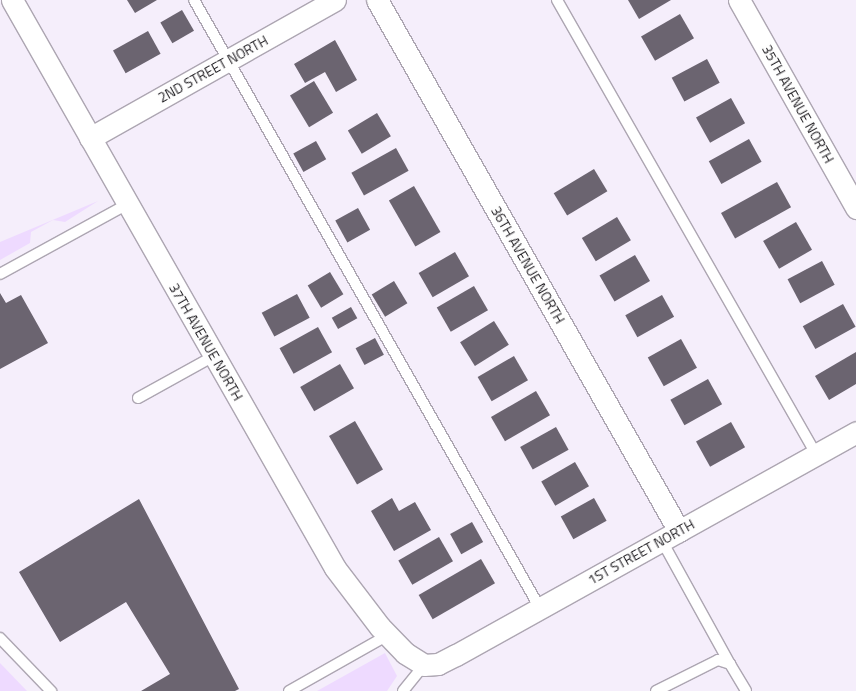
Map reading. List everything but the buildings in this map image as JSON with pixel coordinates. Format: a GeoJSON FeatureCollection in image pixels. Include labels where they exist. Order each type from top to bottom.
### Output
{"type":"FeatureCollection","features":[{"type":"Feature","properties":{"kind":"street","name":"37TH AVENUE NORTH"},"geometry":{"type":"LineString","coordinates":[[12,0],[335,568],[388,635],[424,665]]}},
{"type":"Feature","properties":{"kind":"street","name":"2ND STREET NORTH"},"geometry":{"type":"LineString","coordinates":[[90,138],[229,62],[336,0]]}},
{"type":"Feature","properties":{"kind":"street","name":"36TH AVENUE NORTH"},"geometry":{"type":"LineString","coordinates":[[377,0],[670,536]]}},
{"type":"Feature","properties":{"kind":"street","name":"35TH AVENUE NORTH"},"geometry":{"type":"LineString","coordinates":[[739,0],[856,208]]}},
{"type":"Feature","properties":{"kind":"street","name":"1ST STREET NORTH"},"geometry":{"type":"LineString","coordinates":[[424,665],[444,661],[856,432]]}},
{"type":"Feature","properties":{"kind":"lane"},"geometry":{"type":"LineString","coordinates":[[194,0],[540,608]]}},
{"type":"Feature","properties":{"kind":"lane"},"geometry":{"type":"LineString","coordinates":[[557,0],[816,454]]}},
{"type":"Feature","properties":{"kind":"lane"},"geometry":{"type":"LineString","coordinates":[[0,274],[128,204]]}},
{"type":"Feature","properties":{"kind":"lane"},"geometry":{"type":"LineString","coordinates":[[138,398],[214,356]]}},
{"type":"Feature","properties":{"kind":"lane"},"geometry":{"type":"LineString","coordinates":[[670,536],[730,664],[746,691]]}},
{"type":"Feature","properties":{"kind":"lane"},"geometry":{"type":"LineString","coordinates":[[289,691],[388,635]]}},
{"type":"Feature","properties":{"kind":"lane"},"geometry":{"type":"LineString","coordinates":[[0,638],[51,691]]}},
{"type":"Feature","properties":{"kind":"lane"},"geometry":{"type":"LineString","coordinates":[[656,691],[711,662],[730,664]]}},
{"type":"Feature","properties":{"kind":"lane"},"geometry":{"type":"LineString","coordinates":[[403,691],[424,665]]}},
{"type":"Feature","properties":{"kind":"shaded area"},"geometry":{"type":"Polygon","coordinates":[[[98,201],[65,222],[53,220],[31,232],[30,243],[0,260],[0,242],[98,201]]]}},
{"type":"Feature","properties":{"kind":"shaded area"},"geometry":{"type":"Polygon","coordinates":[[[385,653],[397,676],[387,691],[317,691],[385,653]]]}},
{"type":"Feature","properties":{"kind":"shaded area"},"geometry":{"type":"Polygon","coordinates":[[[0,663],[27,691],[0,691],[0,663]]]}}]}
